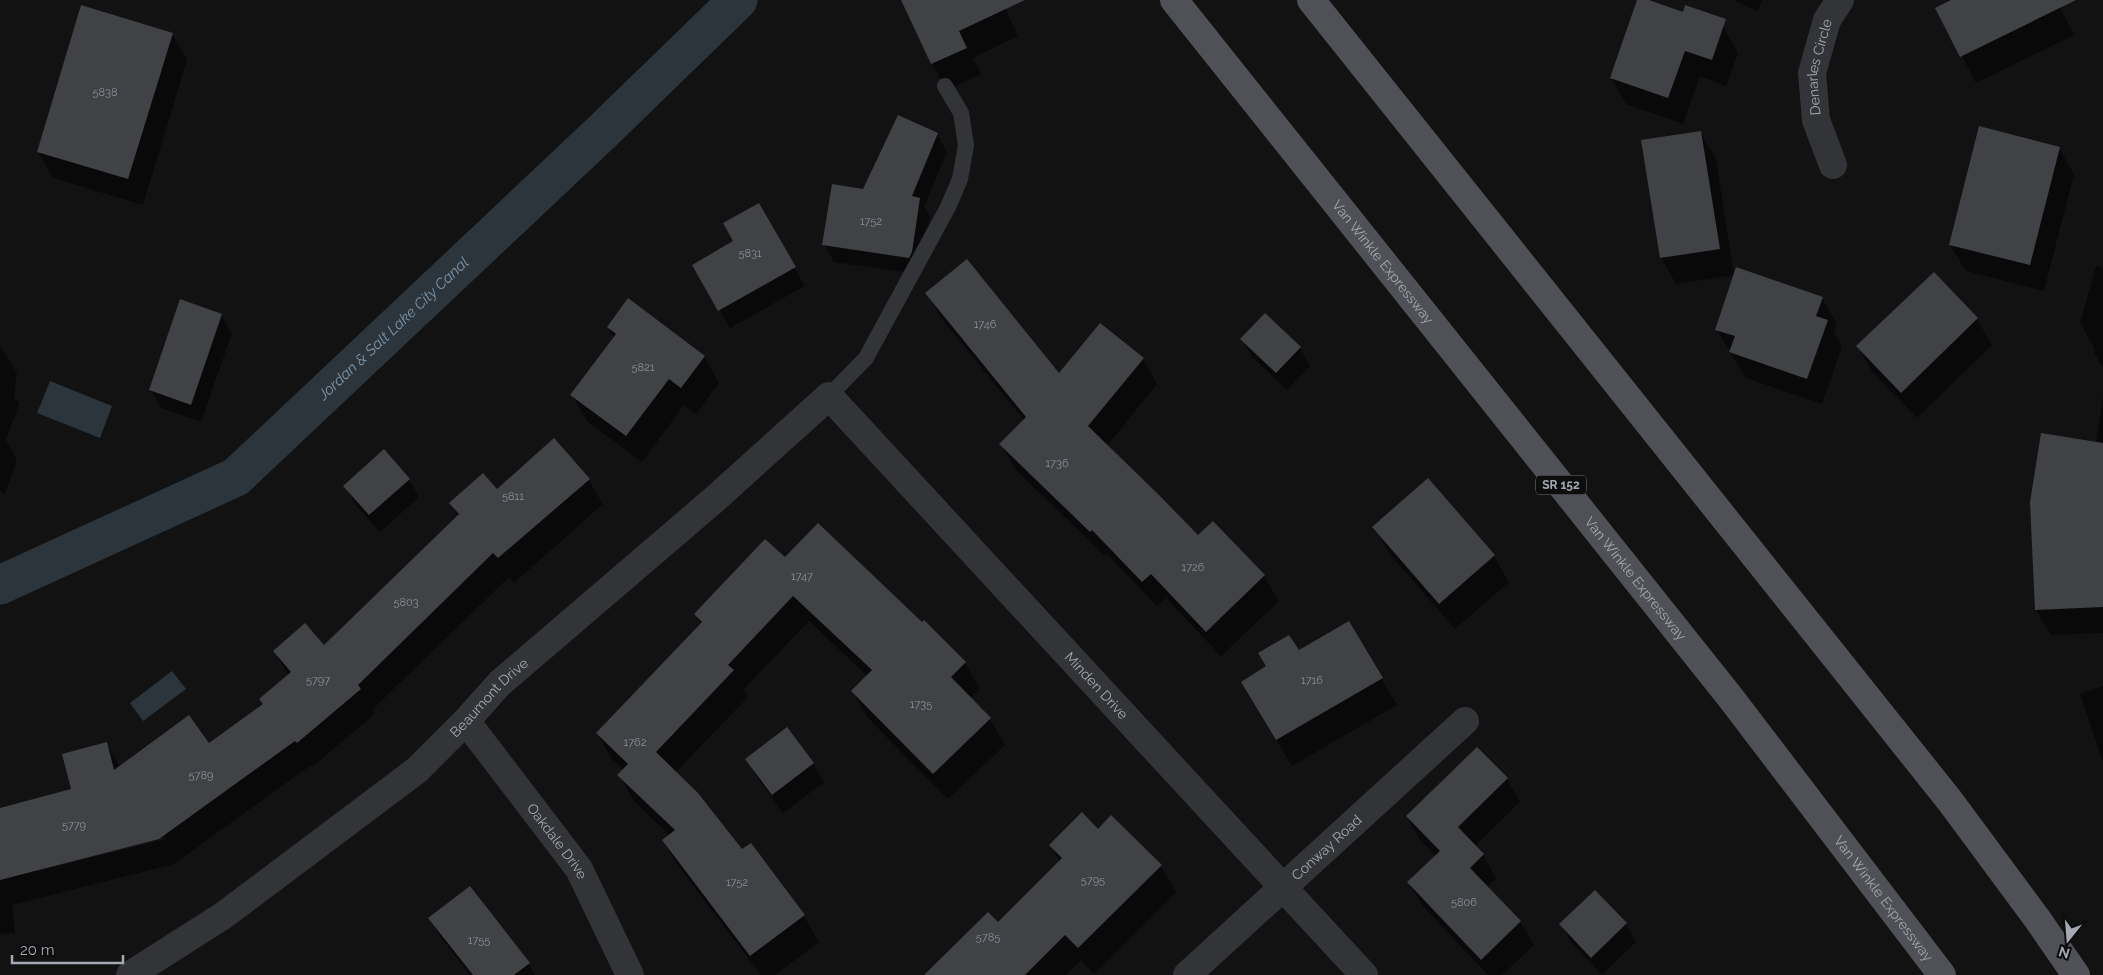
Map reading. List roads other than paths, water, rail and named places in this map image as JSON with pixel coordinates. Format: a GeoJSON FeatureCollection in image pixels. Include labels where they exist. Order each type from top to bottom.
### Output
{"type":"FeatureCollection","features":[{"type":"Feature","properties":{"kind":"main road","name":"Van Winkle Expressway"},"geometry":{"type":"LineString","coordinates":[[1174,0],[1730,696],[1942,975]]}},
{"type":"Feature","properties":{"kind":"main road"},"geometry":{"type":"LineString","coordinates":[[1311,0],[1950,801],[2076,975]]}},
{"type":"Feature","properties":{"kind":"street","name":"Denarles Circle"},"geometry":{"type":"LineString","coordinates":[[1833,165],[1816,120],[1812,72],[1827,20],[1840,0]]}},
{"type":"Feature","properties":{"kind":"street","name":"Beaumont Drive"},"geometry":{"type":"LineString","coordinates":[[130,975],[224,915],[409,776],[466,721],[500,682],[716,498],[829,396]]}},
{"type":"Feature","properties":{"kind":"street","name":"Minden Drive"},"geometry":{"type":"LineString","coordinates":[[829,396],[1364,975]]}},
{"type":"Feature","properties":{"kind":"street","name":"Oakdale Drive"},"geometry":{"type":"LineString","coordinates":[[466,721],[579,868],[630,975]]}},
{"type":"Feature","properties":{"kind":"street","name":"Conway Road"},"geometry":{"type":"LineString","coordinates":[[1187,975],[1465,721]]}},
{"type":"Feature","properties":{"kind":"lane"},"geometry":{"type":"LineString","coordinates":[[829,396],[866,358],[948,207],[960,179],[966,145],[961,113],[945,86]]}},
{"type":"Feature","properties":{"kind":"waterway","name":"Jordan & Salt Lake City Canal"},"geometry":{"type":"LineString","coordinates":[[0,585],[236,477],[602,132],[738,0]]}}]}
